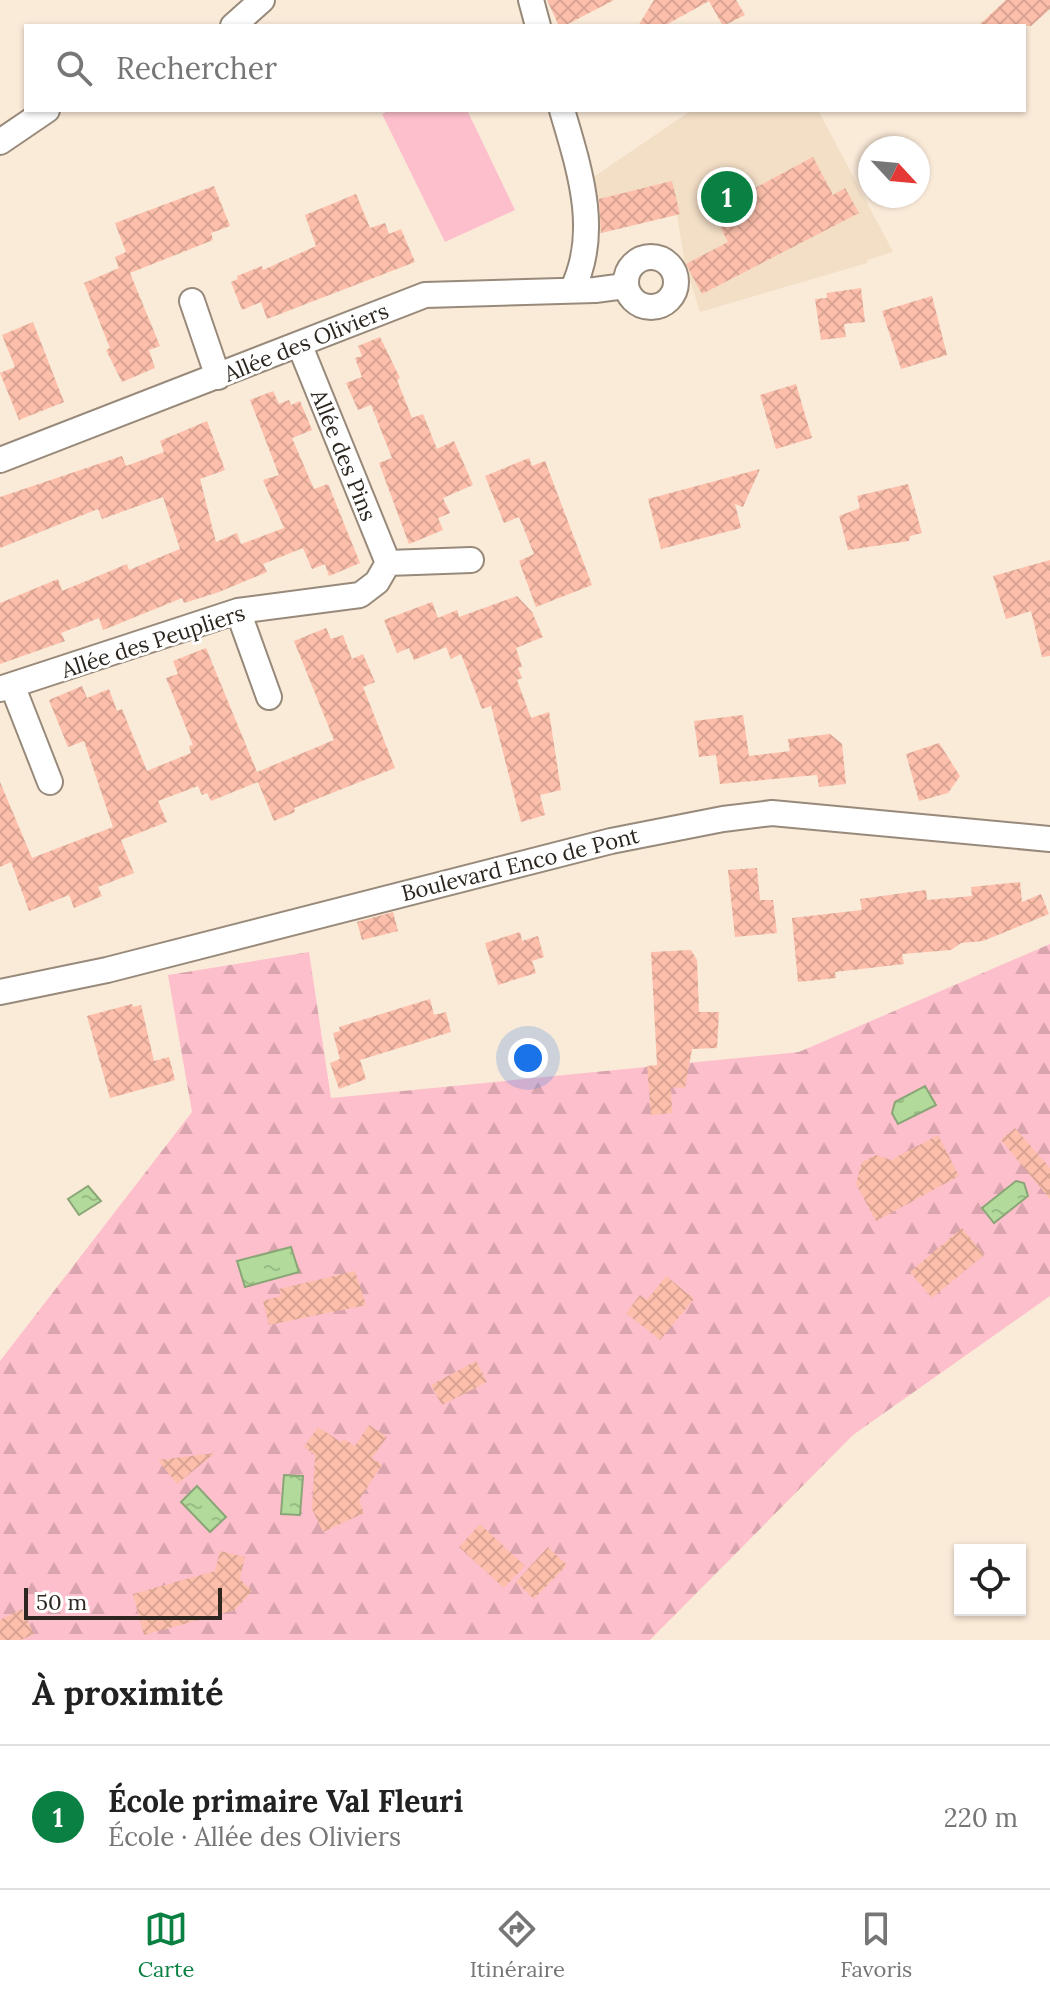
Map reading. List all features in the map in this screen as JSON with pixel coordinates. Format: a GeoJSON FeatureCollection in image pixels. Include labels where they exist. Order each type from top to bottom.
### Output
{"type":"FeatureCollection","features":[{"type":"Feature","properties":{"kind":"street"},"geometry":{"type":"LineString","coordinates":[[235,24],[262,0]]}},
{"type":"Feature","properties":{"kind":"street"},"geometry":{"type":"LineString","coordinates":[[531,0],[537,24]]}},
{"type":"Feature","properties":{"kind":"street"},"geometry":{"type":"LineString","coordinates":[[0,142],[44,112]]}},
{"type":"Feature","properties":{"kind":"street"},"geometry":{"type":"LineString","coordinates":[[563,112],[583,183],[587,253],[572,290]]}},
{"type":"Feature","properties":{"kind":"street","name":"Allée des Oliviers"},"geometry":{"type":"LineString","coordinates":[[0,460],[425,295],[625,286]]}},
{"type":"Feature","properties":{"kind":"street"},"geometry":{"type":"LineString","coordinates":[[192,301],[218,377]]}},
{"type":"Feature","properties":{"kind":"street","name":"Allée des Pins"},"geometry":{"type":"LineString","coordinates":[[300,346],[388,563]]}},
{"type":"Feature","properties":{"kind":"street"},"geometry":{"type":"LineString","coordinates":[[388,563],[471,560]]}},
{"type":"Feature","properties":{"kind":"street","name":"Allée des Peupliers"},"geometry":{"type":"LineString","coordinates":[[6,687],[238,611],[360,595],[377,582],[388,563]]}},
{"type":"Feature","properties":{"kind":"street"},"geometry":{"type":"LineString","coordinates":[[238,611],[269,697]]}},
{"type":"Feature","properties":{"kind":"street"},"geometry":{"type":"LineString","coordinates":[[6,687],[50,782]]}},
{"type":"Feature","properties":{"kind":"street","name":"Boulevard Enco de Pont"},"geometry":{"type":"LineString","coordinates":[[0,992],[107,970],[611,841],[723,819],[772,813],[1050,839]]}},
{"type":"Feature","properties":{"kind":"shaded area"},"geometry":{"type":"Polygon","coordinates":[[[689,112],[819,112],[858,186],[858,208],[870,208],[893,252],[867,260],[867,263],[700,312],[685,264],[677,215],[593,235],[589,180],[689,112]]]}},
{"type":"Feature","properties":{"kind":"green space"},"geometry":{"type":"Polygon","coordinates":[[[468,112],[515,210],[445,242],[382,114],[468,112]]]}},
{"type":"Feature","properties":{"kind":"green space"},"geometry":{"type":"Polygon","coordinates":[[[1050,944],[1050,1296],[853,1435],[650,1640],[0,1640],[0,1361],[192,1112],[168,975],[309,952],[331,1098],[799,1052],[1050,944]]]}},
{"type":"Feature","properties":{"kind":"water"},"geometry":{"type":"Polygon","coordinates":[[[925,1086],[936,1105],[898,1124],[892,1113],[895,1102],[925,1086]]]}},
{"type":"Feature","properties":{"kind":"water"},"geometry":{"type":"Polygon","coordinates":[[[1016,1181],[1024,1183],[1028,1196],[994,1223],[982,1208],[1016,1181]]]}},
{"type":"Feature","properties":{"kind":"water"},"geometry":{"type":"Polygon","coordinates":[[[88,1186],[101,1201],[79,1215],[68,1199],[88,1186]]]}},
{"type":"Feature","properties":{"kind":"water"},"geometry":{"type":"Polygon","coordinates":[[[291,1247],[299,1272],[245,1287],[237,1261],[291,1247]]]}},
{"type":"Feature","properties":{"kind":"water"},"geometry":{"type":"Polygon","coordinates":[[[284,1475],[303,1476],[300,1515],[281,1514],[284,1475]]]}},
{"type":"Feature","properties":{"kind":"water"},"geometry":{"type":"Polygon","coordinates":[[[197,1486],[226,1517],[210,1532],[181,1502],[197,1486]]]}},
{"type":"Feature","properties":{"kind":"building"},"geometry":{"type":"Polygon","coordinates":[[[547,0],[614,0],[568,24],[558,24],[547,0]]]}},
{"type":"Feature","properties":{"kind":"building"},"geometry":{"type":"Polygon","coordinates":[[[654,0],[736,0],[745,15],[722,24],[709,1],[668,24],[639,24],[654,0]]]}},
{"type":"Feature","properties":{"kind":"building"},"geometry":{"type":"Polygon","coordinates":[[[1006,0],[1050,0],[1050,9],[1031,26],[980,24],[1006,0]]]}},
{"type":"Feature","properties":{"kind":"building"},"geometry":{"type":"Polygon","coordinates":[[[813,157],[833,195],[845,188],[859,213],[702,294],[686,264],[728,242],[712,211],[813,157]]]}},
{"type":"Feature","properties":{"kind":"building"},"geometry":{"type":"Polygon","coordinates":[[[672,181],[680,214],[601,233],[599,199],[672,181]]]}},
{"type":"Feature","properties":{"kind":"building"},"geometry":{"type":"Polygon","coordinates":[[[214,186],[230,226],[211,233],[213,240],[130,273],[160,346],[149,350],[155,368],[122,382],[106,350],[110,348],[84,283],[119,268],[115,257],[126,252],[115,223],[214,186]]]}},
{"type":"Feature","properties":{"kind":"building"},"geometry":{"type":"Polygon","coordinates":[[[356,194],[370,228],[385,223],[389,234],[401,229],[415,262],[267,319],[261,302],[242,310],[231,282],[238,279],[237,276],[262,266],[263,270],[316,246],[305,215],[356,194]]]}},
{"type":"Feature","properties":{"kind":"building"},"geometry":{"type":"Polygon","coordinates":[[[861,288],[865,322],[844,324],[846,337],[821,340],[815,299],[827,298],[827,293],[861,288]]]}},
{"type":"Feature","properties":{"kind":"building"},"geometry":{"type":"Polygon","coordinates":[[[932,296],[947,355],[901,369],[882,311],[932,296]]]}},
{"type":"Feature","properties":{"kind":"building"},"geometry":{"type":"Polygon","coordinates":[[[33,322],[64,402],[19,420],[0,373],[15,367],[2,335],[33,322]]]}},
{"type":"Feature","properties":{"kind":"building"},"geometry":{"type":"Polygon","coordinates":[[[380,337],[400,378],[397,380],[412,418],[423,414],[437,449],[454,441],[473,485],[443,498],[450,513],[438,518],[443,530],[409,544],[379,463],[392,458],[371,405],[358,410],[346,383],[362,377],[355,358],[362,356],[358,346],[380,337]]]}},
{"type":"Feature","properties":{"kind":"building"},"geometry":{"type":"Polygon","coordinates":[[[796,384],[812,438],[776,449],[760,395],[796,384]]]}},
{"type":"Feature","properties":{"kind":"building"},"geometry":{"type":"Polygon","coordinates":[[[273,391],[279,404],[289,400],[291,405],[300,401],[312,430],[292,438],[314,489],[328,484],[360,563],[329,576],[325,564],[312,569],[303,548],[263,564],[267,572],[219,592],[184,603],[182,598],[103,630],[99,618],[61,633],[65,641],[0,664],[0,603],[58,579],[62,591],[127,564],[129,570],[180,549],[163,497],[102,519],[98,509],[0,548],[0,497],[122,456],[126,466],[164,452],[160,441],[207,421],[225,470],[200,479],[216,542],[237,533],[241,544],[284,528],[263,480],[279,475],[250,400],[273,391]]]}},
{"type":"Feature","properties":{"kind":"building"},"geometry":{"type":"Polygon","coordinates":[[[529,458],[532,466],[545,461],[592,585],[536,607],[519,561],[534,554],[519,517],[504,523],[485,476],[529,458]]]}},
{"type":"Feature","properties":{"kind":"building"},"geometry":{"type":"Polygon","coordinates":[[[760,469],[743,507],[735,504],[741,528],[661,549],[648,499],[760,469]]]}},
{"type":"Feature","properties":{"kind":"building"},"geometry":{"type":"Polygon","coordinates":[[[908,484],[922,533],[910,536],[909,541],[848,550],[839,516],[860,508],[857,496],[908,484]]]}},
{"type":"Feature","properties":{"kind":"building"},"geometry":{"type":"Polygon","coordinates":[[[1050,560],[1050,656],[1042,657],[1031,611],[1006,619],[993,576],[1050,560]]]}},
{"type":"Feature","properties":{"kind":"building"},"geometry":{"type":"Polygon","coordinates":[[[517,596],[532,612],[543,637],[516,648],[522,667],[518,668],[522,678],[517,680],[531,718],[549,712],[561,790],[540,795],[545,815],[521,822],[491,706],[482,709],[461,654],[451,659],[446,647],[414,660],[409,648],[397,653],[384,620],[432,602],[438,618],[457,610],[459,617],[517,596]]]}},
{"type":"Feature","properties":{"kind":"building"},"geometry":{"type":"Polygon","coordinates":[[[326,628],[331,639],[343,635],[352,659],[363,654],[375,682],[363,687],[395,768],[294,808],[295,812],[274,821],[258,782],[211,801],[207,793],[202,795],[198,786],[158,801],[167,822],[121,840],[134,873],[98,887],[102,896],[74,908],[69,895],[29,911],[11,862],[0,867],[0,782],[32,858],[113,827],[84,741],[68,747],[49,700],[82,686],[87,698],[109,689],[117,711],[122,709],[147,771],[191,753],[189,746],[193,745],[166,678],[178,674],[173,661],[206,648],[257,772],[334,740],[294,641],[326,628]]]}},
{"type":"Feature","properties":{"kind":"building"},"geometry":{"type":"Polygon","coordinates":[[[743,715],[749,756],[790,751],[788,739],[830,734],[842,744],[846,784],[819,787],[817,775],[720,784],[716,755],[699,757],[694,721],[743,715]]]}},
{"type":"Feature","properties":{"kind":"building"},"geometry":{"type":"Polygon","coordinates":[[[939,743],[960,776],[948,793],[919,801],[906,754],[939,743]]]}},
{"type":"Feature","properties":{"kind":"building"},"geometry":{"type":"Polygon","coordinates":[[[757,868],[760,900],[773,900],[777,933],[735,937],[728,870],[757,868]]]}},
{"type":"Feature","properties":{"kind":"building"},"geometry":{"type":"Polygon","coordinates":[[[1020,882],[1022,902],[1041,894],[1049,914],[983,941],[961,943],[951,950],[902,954],[904,964],[835,972],[836,978],[798,982],[792,918],[862,910],[860,899],[926,890],[927,900],[972,896],[971,887],[1020,882]]]}},
{"type":"Feature","properties":{"kind":"building"},"geometry":{"type":"Polygon","coordinates":[[[393,912],[398,931],[362,940],[357,922],[393,912]]]}},
{"type":"Feature","properties":{"kind":"building"},"geometry":{"type":"Polygon","coordinates":[[[520,932],[522,941],[538,936],[544,957],[532,961],[536,973],[498,985],[485,943],[520,932]]]}},
{"type":"Feature","properties":{"kind":"building"},"geometry":{"type":"Polygon","coordinates":[[[691,950],[697,960],[699,1012],[719,1012],[717,1048],[692,1049],[685,1088],[671,1087],[672,1113],[651,1115],[647,1066],[657,1065],[651,952],[691,950]]]}},
{"type":"Feature","properties":{"kind":"building"},"geometry":{"type":"Polygon","coordinates":[[[430,999],[434,1015],[446,1012],[451,1032],[360,1060],[366,1079],[339,1089],[330,1063],[340,1059],[333,1033],[340,1031],[339,1027],[430,999]]]}},
{"type":"Feature","properties":{"kind":"building"},"geometry":{"type":"Polygon","coordinates":[[[132,1004],[133,1007],[141,1005],[154,1061],[169,1057],[175,1080],[110,1098],[87,1016],[132,1004]]]}},
{"type":"Feature","properties":{"kind":"building"},"geometry":{"type":"Polygon","coordinates":[[[1015,1128],[1050,1168],[1050,1199],[1001,1140],[1015,1128]]]}},
{"type":"Feature","properties":{"kind":"building"},"geometry":{"type":"Polygon","coordinates":[[[938,1135],[959,1176],[876,1221],[856,1184],[862,1162],[876,1155],[891,1160],[938,1135]]]}},
{"type":"Feature","properties":{"kind":"building"},"geometry":{"type":"Polygon","coordinates":[[[962,1228],[984,1255],[932,1298],[910,1272],[962,1228]]]}},
{"type":"Feature","properties":{"kind":"building"},"geometry":{"type":"Polygon","coordinates":[[[355,1271],[366,1305],[269,1325],[263,1301],[281,1296],[279,1289],[355,1271]]]}},
{"type":"Feature","properties":{"kind":"building"},"geometry":{"type":"Polygon","coordinates":[[[666,1276],[694,1299],[660,1340],[626,1313],[640,1295],[647,1300],[666,1276]]]}},
{"type":"Feature","properties":{"kind":"building"},"geometry":{"type":"Polygon","coordinates":[[[476,1361],[487,1382],[442,1405],[431,1385],[476,1361]]]}},
{"type":"Feature","properties":{"kind":"building"},"geometry":{"type":"Polygon","coordinates":[[[369,1425],[387,1437],[372,1458],[382,1465],[359,1500],[364,1513],[323,1532],[312,1509],[315,1455],[304,1447],[318,1427],[341,1442],[344,1439],[355,1446],[369,1425]]]}},
{"type":"Feature","properties":{"kind":"building"},"geometry":{"type":"Polygon","coordinates":[[[215,1453],[177,1484],[158,1460],[215,1453]]]}},
{"type":"Feature","properties":{"kind":"building"},"geometry":{"type":"Polygon","coordinates":[[[480,1524],[525,1566],[504,1588],[459,1547],[480,1524]]]}},
{"type":"Feature","properties":{"kind":"building"},"geometry":{"type":"Polygon","coordinates":[[[548,1547],[567,1565],[534,1599],[516,1582],[548,1547]]]}},
{"type":"Feature","properties":{"kind":"building"},"geometry":{"type":"Polygon","coordinates":[[[220,1551],[245,1557],[240,1579],[252,1591],[235,1610],[144,1635],[133,1594],[215,1571],[220,1551]]]}},
{"type":"Feature","properties":{"kind":"building"},"geometry":{"type":"Polygon","coordinates":[[[22,1609],[34,1634],[21,1640],[0,1640],[0,1620],[22,1609]]]}},
{"type":"Feature","properties":{"kind":"place","name":"École primaire Val Fleuri"},"geometry":{"type":"Point","coordinates":[727,197]}}]}
